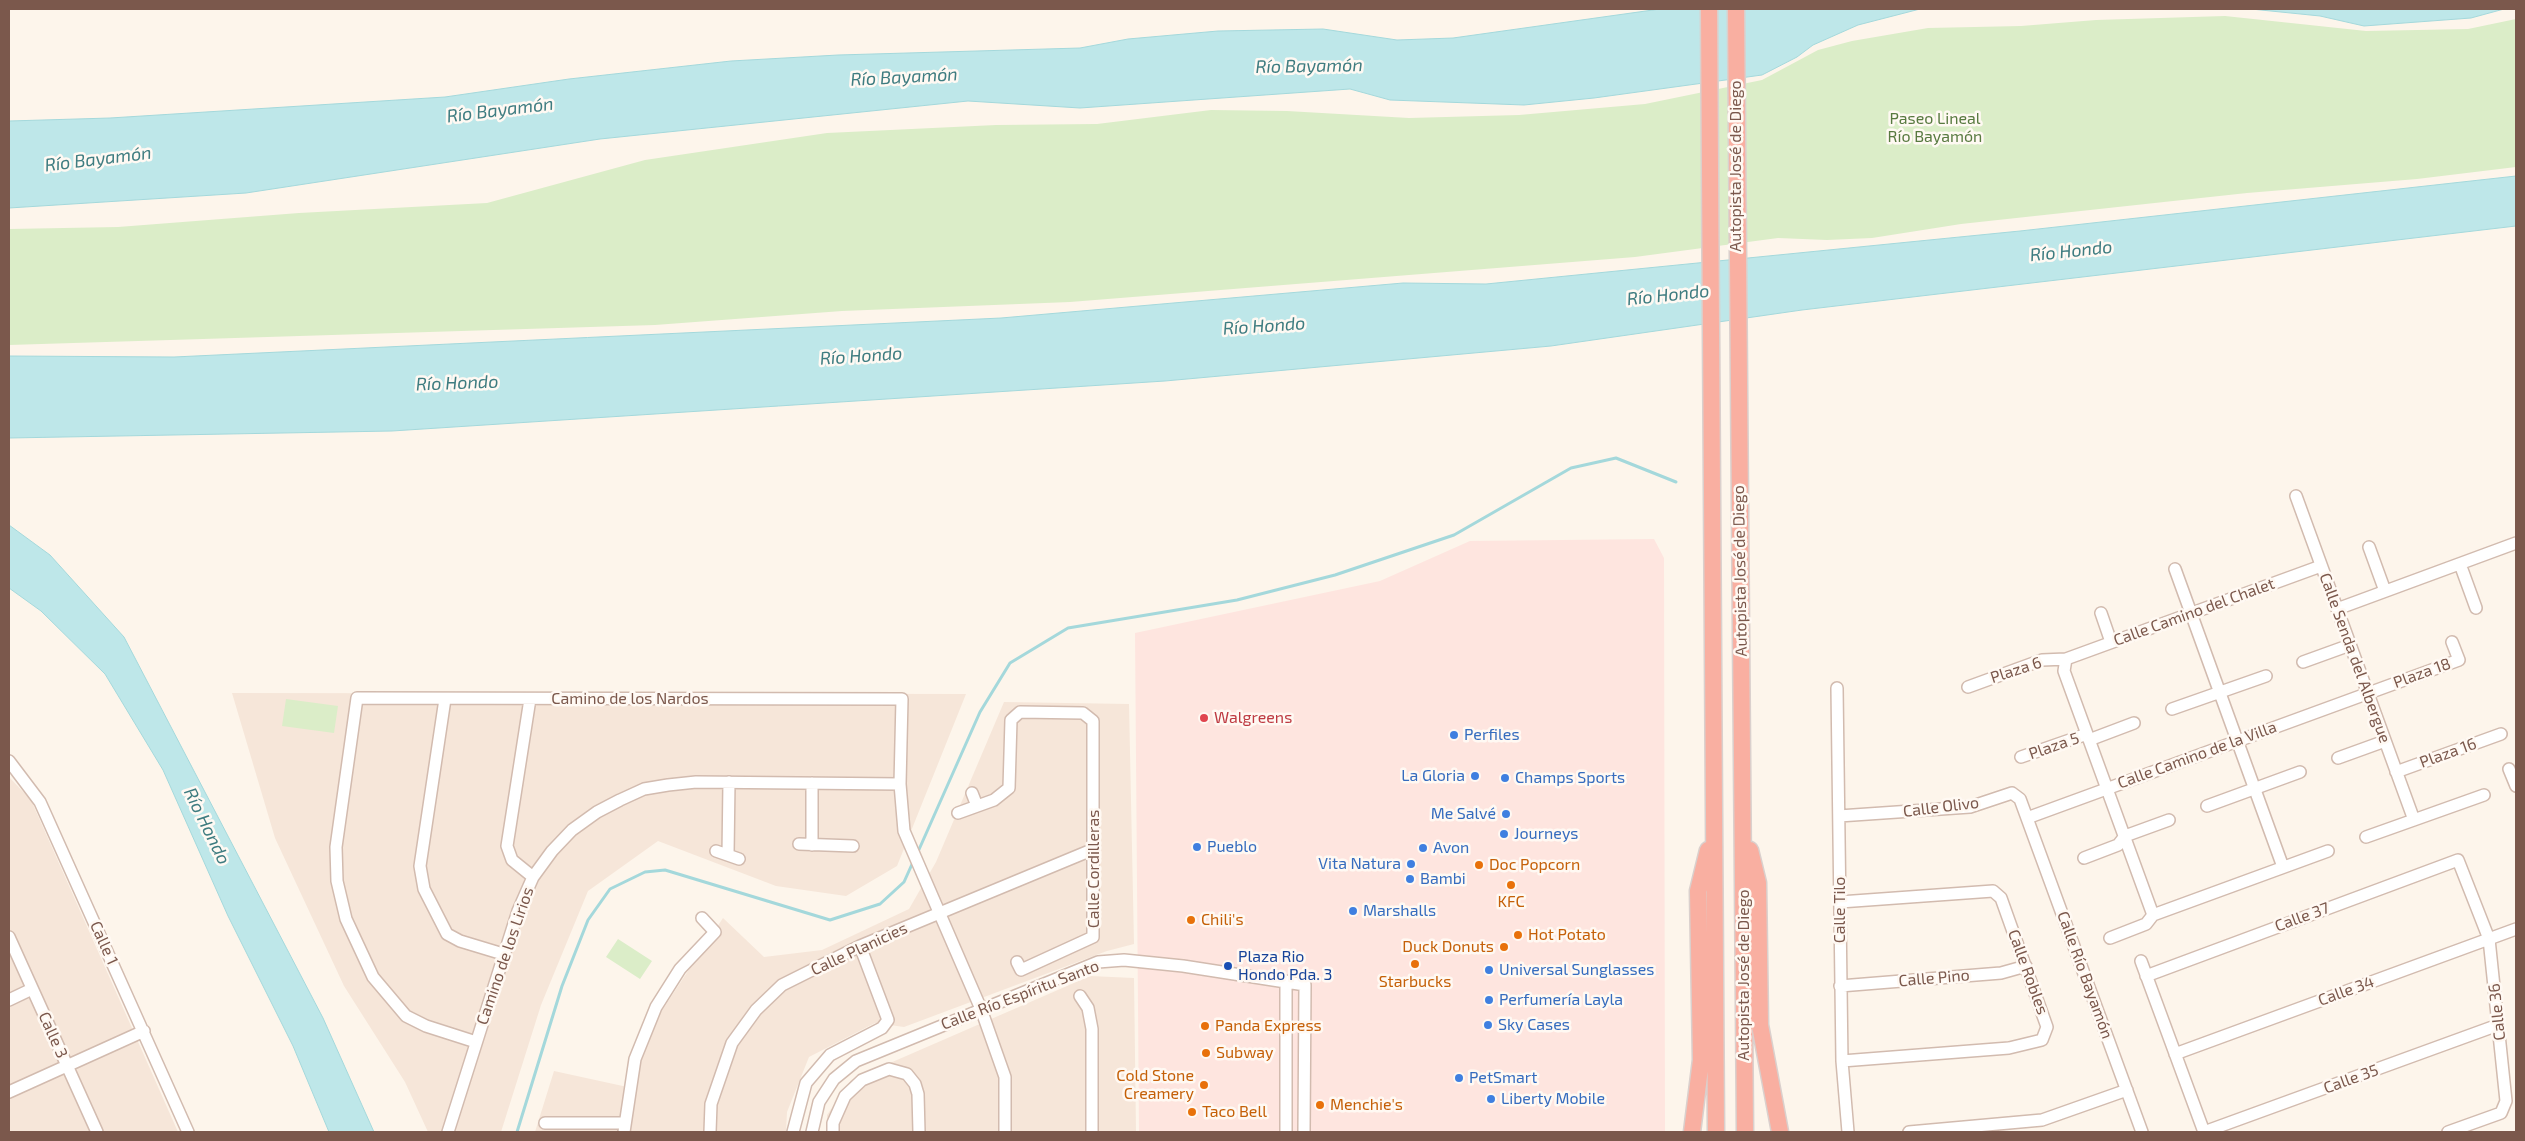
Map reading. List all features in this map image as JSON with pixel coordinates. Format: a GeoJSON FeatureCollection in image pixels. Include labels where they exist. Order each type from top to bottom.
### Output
{"type":"FeatureCollection","features":[{"type":"Feature","properties":{"kind":"highway","name":"Autopista José de Diego"},"geometry":{"type":"LineString","coordinates":[[1709,9],[1716,1132]]}},
{"type":"Feature","properties":{"kind":"highway","name":"Autopista José de Diego"},"geometry":{"type":"LineString","coordinates":[[1736,9],[1745,1132]]}},
{"type":"Feature","properties":{"kind":"highway"},"geometry":{"type":"LineString","coordinates":[[1736,1132],[1731,524],[1732,478],[1738,434]]}},
{"type":"Feature","properties":{"kind":"highway"},"geometry":{"type":"LineString","coordinates":[[1714,764],[1724,822],[1726,1132]]}},
{"type":"Feature","properties":{"kind":"highway"},"geometry":{"type":"LineString","coordinates":[[1743,821],[1758,883],[1760,1025],[1780,1132]]}},
{"type":"Feature","properties":{"kind":"highway"},"geometry":{"type":"LineString","coordinates":[[1692,1132],[1701,1060],[1698,891],[1714,823]]}},
{"type":"Feature","properties":{"kind":"street","name":"Calle Senda del Albergue"},"geometry":{"type":"LineString","coordinates":[[2296,496],[2414,820]]}},
{"type":"Feature","properties":{"kind":"street"},"geometry":{"type":"LineString","coordinates":[[2337,608],[2516,543]]}},
{"type":"Feature","properties":{"kind":"street"},"geometry":{"type":"LineString","coordinates":[[2369,547],[2385,591]]}},
{"type":"Feature","properties":{"kind":"street"},"geometry":{"type":"LineString","coordinates":[[2460,564],[2476,608]]}},
{"type":"Feature","properties":{"kind":"street","name":"Calle Camino del Chalet"},"geometry":{"type":"LineString","coordinates":[[2066,659],[2321,566]]}},
{"type":"Feature","properties":{"kind":"street"},"geometry":{"type":"LineString","coordinates":[[2175,569],[2283,867]]}},
{"type":"Feature","properties":{"kind":"street"},"geometry":{"type":"LineString","coordinates":[[2102,613],[2111,642]]}},
{"type":"Feature","properties":{"kind":"street","name":"Plaza 18"},"geometry":{"type":"LineString","coordinates":[[2368,693],[2459,660],[2452,642]]}},
{"type":"Feature","properties":{"kind":"street"},"geometry":{"type":"LineString","coordinates":[[2303,662],[2350,645]]}},
{"type":"Feature","properties":{"kind":"street"},"geometry":{"type":"LineString","coordinates":[[2066,659],[2064,671],[2153,915]]}},
{"type":"Feature","properties":{"kind":"street","name":"Plaza 6"},"geometry":{"type":"LineString","coordinates":[[1968,687],[2042,660],[2066,659]]}},
{"type":"Feature","properties":{"kind":"street"},"geometry":{"type":"LineString","coordinates":[[2172,709],[2266,676]]}},
{"type":"Feature","properties":{"kind":"street","name":"Calle Tilo"},"geometry":{"type":"LineString","coordinates":[[1837,688],[1840,816],[1840,986],[1842,1061],[1848,1132]]}},
{"type":"Feature","properties":{"kind":"street","name":"Calle Camino de la Villa"},"geometry":{"type":"LineString","coordinates":[[2027,818],[2368,693]]}},
{"type":"Feature","properties":{"kind":"street","name":"Camino de los Nardos"},"geometry":{"type":"LineString","coordinates":[[476,1042],[426,1026],[406,1016],[373,977],[346,919],[336,881],[336,847],[357,698],[902,699],[900,784]]}},
{"type":"Feature","properties":{"kind":"street"},"geometry":{"type":"LineString","coordinates":[[445,699],[420,866],[424,889],[448,934],[460,941],[503,954]]}},
{"type":"Feature","properties":{"kind":"street"},"geometry":{"type":"LineString","coordinates":[[530,699],[507,846],[512,860],[521,869],[534,877]]}},
{"type":"Feature","properties":{"kind":"street","name":"Calle Cordilleras"},"geometry":{"type":"LineString","coordinates":[[977,806],[994,800],[1009,788],[1011,720],[1020,712],[1083,713],[1093,721],[1093,938],[1021,970],[1018,962]]}},
{"type":"Feature","properties":{"kind":"street","name":"Plaza 5"},"geometry":{"type":"LineString","coordinates":[[2021,757],[2134,723]]}},
{"type":"Feature","properties":{"kind":"street","name":"Plaza 16"},"geometry":{"type":"LineString","coordinates":[[2396,772],[2501,734]]}},
{"type":"Feature","properties":{"kind":"street"},"geometry":{"type":"LineString","coordinates":[[2338,758],[2385,741]]}},
{"type":"Feature","properties":{"kind":"street","name":"Calle 1"},"geometry":{"type":"LineString","coordinates":[[9,761],[40,802],[188,1132]]}},
{"type":"Feature","properties":{"kind":"street"},"geometry":{"type":"LineString","coordinates":[[2207,806],[2300,772]]}},
{"type":"Feature","properties":{"kind":"street"},"geometry":{"type":"LineString","coordinates":[[728,855],[729,782]]}},
{"type":"Feature","properties":{"kind":"street","name":"Camino de los Lirios"},"geometry":{"type":"LineString","coordinates":[[448,1132],[518,911],[534,877],[552,851],[572,830],[597,812],[620,800],[644,789],[668,785],[729,782],[900,784]]}},
{"type":"Feature","properties":{"kind":"street"},"geometry":{"type":"LineString","coordinates":[[812,783],[812,845]]}},
{"type":"Feature","properties":{"kind":"street"},"geometry":{"type":"LineString","coordinates":[[900,784],[904,831],[981,1009],[1005,1077],[1005,1132]]}},
{"type":"Feature","properties":{"kind":"street"},"geometry":{"type":"LineString","coordinates":[[958,813],[977,806],[972,793]]}},
{"type":"Feature","properties":{"kind":"street","name":"Calle Olivo"},"geometry":{"type":"LineString","coordinates":[[1840,816],[1970,806],[2012,794],[2020,798],[2027,818]]}},
{"type":"Feature","properties":{"kind":"street"},"geometry":{"type":"LineString","coordinates":[[2366,837],[2484,795]]}},
{"type":"Feature","properties":{"kind":"street","name":"Calle Río Bayamón"},"geometry":{"type":"LineString","coordinates":[[2027,818],[2142,1132]]}},
{"type":"Feature","properties":{"kind":"street"},"geometry":{"type":"LineString","coordinates":[[2084,858],[2118,844],[2124,836],[2169,820]]}},
{"type":"Feature","properties":{"kind":"street"},"geometry":{"type":"LineString","coordinates":[[799,844],[853,846]]}},
{"type":"Feature","properties":{"kind":"street","name":"Calle Planicies"},"geometry":{"type":"LineString","coordinates":[[710,1132],[711,1104],[732,1044],[756,1010],[782,985],[860,946],[940,911],[1094,849]]}},
{"type":"Feature","properties":{"kind":"street"},"geometry":{"type":"LineString","coordinates":[[716,851],[739,859]]}},
{"type":"Feature","properties":{"kind":"street"},"geometry":{"type":"LineString","coordinates":[[2110,938],[2146,924],[2153,915],[2328,851]]}},
{"type":"Feature","properties":{"kind":"street","name":"Calle 36"},"geometry":{"type":"LineString","coordinates":[[2448,1132],[2501,1113],[2506,1101],[2489,939],[2458,860]]}},
{"type":"Feature","properties":{"kind":"street","name":"Calle 37"},"geometry":{"type":"LineString","coordinates":[[2146,976],[2458,860]]}},
{"type":"Feature","properties":{"kind":"street","name":"Calle Robles"},"geometry":{"type":"LineString","coordinates":[[1840,902],[1993,890],[2001,898],[2048,1027],[2042,1040],[2009,1048],[1842,1061]]}},
{"type":"Feature","properties":{"kind":"street"},"geometry":{"type":"LineString","coordinates":[[545,1123],[558,1117],[624,1128],[635,1059],[656,1007],[680,969],[715,932],[702,918]]}},
{"type":"Feature","properties":{"kind":"street","name":"Calle 34"},"geometry":{"type":"LineString","coordinates":[[2175,1054],[2516,929]]}},
{"type":"Feature","properties":{"kind":"street","name":"Calle 3"},"geometry":{"type":"LineString","coordinates":[[9,937],[97,1132]]}},
{"type":"Feature","properties":{"kind":"street"},"geometry":{"type":"LineString","coordinates":[[792,1132],[806,1083],[830,1055],[882,1028],[888,1020],[860,946]]}},
{"type":"Feature","properties":{"kind":"street","name":"Calle Río Espíritu Santo"},"geometry":{"type":"LineString","coordinates":[[812,1132],[819,1102],[834,1079],[856,1061],[1098,962],[1124,960],[1305,985],[1304,1132]]}},
{"type":"Feature","properties":{"kind":"street"},"geometry":{"type":"LineString","coordinates":[[2141,961],[2204,1132]]}},
{"type":"Feature","properties":{"kind":"street","name":"Calle Pino"},"geometry":{"type":"LineString","coordinates":[[1840,986],[2002,973],[2026,966]]}},
{"type":"Feature","properties":{"kind":"street"},"geometry":{"type":"LineString","coordinates":[[1286,981],[1286,1132]]}},
{"type":"Feature","properties":{"kind":"street"},"geometry":{"type":"LineString","coordinates":[[9,1000],[32,989]]}},
{"type":"Feature","properties":{"kind":"street"},"geometry":{"type":"LineString","coordinates":[[1080,996],[1088,1008],[1092,1029],[1092,1132]]}},
{"type":"Feature","properties":{"kind":"street","name":"Calle 35"},"geometry":{"type":"LineString","coordinates":[[2204,1132],[2498,1025]]}},
{"type":"Feature","properties":{"kind":"street"},"geometry":{"type":"LineString","coordinates":[[9,1092],[144,1031]]}},
{"type":"Feature","properties":{"kind":"street"},"geometry":{"type":"LineString","coordinates":[[833,1132],[833,1123],[844,1096],[862,1080],[889,1069],[908,1074],[914,1084],[918,1094],[918,1132]]}},
{"type":"Feature","properties":{"kind":"street"},"geometry":{"type":"LineString","coordinates":[[1909,1132],[2042,1120],[2127,1090]]}},
{"type":"Feature","properties":{"kind":"shaded area"},"geometry":{"type":"Polygon","coordinates":[[[1654,539],[1664,558],[1665,1132],[1139,1132],[1135,633],[1380,581],[1470,541],[1654,539]]]}},
{"type":"Feature","properties":{"kind":"shaded area"},"geometry":{"type":"Polygon","coordinates":[[[232,693],[966,694],[897,866],[846,896],[776,886],[658,841],[588,891],[541,1005],[501,1132],[428,1132],[405,1082],[344,986],[275,838],[232,693]]]}},
{"type":"Feature","properties":{"kind":"shaded area"},"geometry":{"type":"Polygon","coordinates":[[[1004,702],[1129,704],[1134,944],[1107,951],[904,1027],[875,1023],[809,1057],[787,1112],[786,1132],[535,1132],[554,1071],[632,1088],[655,1021],[723,918],[764,957],[822,950],[909,909],[936,862],[1004,702]]]}},
{"type":"Feature","properties":{"kind":"shaded area"},"geometry":{"type":"Polygon","coordinates":[[[9,777],[31,800],[178,1132],[9,1132],[9,777]]]}},
{"type":"Feature","properties":{"kind":"shaded area"},"geometry":{"type":"Polygon","coordinates":[[[1090,976],[1134,978],[1136,1132],[827,1132],[827,1115],[851,1080],[1090,976]]]}},
{"type":"Feature","properties":{"kind":"green space","name":"Paseo Lineal Río Bayamón"},"geometry":{"type":"Polygon","coordinates":[[[2225,16],[2366,31],[2468,29],[2516,19],[2516,167],[2417,179],[2247,193],[1961,224],[1872,238],[1827,240],[1778,238],[1635,257],[1070,302],[842,311],[655,325],[9,345],[9,229],[118,227],[299,213],[487,203],[645,160],[827,133],[996,125],[1097,124],[1211,110],[1287,111],[1409,118],[1519,115],[1645,104],[1762,80],[1818,50],[1852,41],[1928,28],[2021,26],[2096,20],[2225,16]]]}},
{"type":"Feature","properties":{"kind":"green space"},"geometry":{"type":"Polygon","coordinates":[[[286,699],[338,706],[334,733],[282,726],[286,699]]]}},
{"type":"Feature","properties":{"kind":"green space"},"geometry":{"type":"Polygon","coordinates":[[[618,939],[652,961],[640,979],[606,957],[618,939]]]}},
{"type":"Feature","properties":{"kind":"water","name":"Río Bayamón"},"geometry":{"type":"Polygon","coordinates":[[[1660,9],[1920,9],[1858,25],[1813,45],[1797,57],[1762,75],[1594,98],[1524,105],[1390,100],[1350,89],[1080,108],[968,101],[600,139],[246,193],[9,208],[9,121],[110,118],[445,97],[569,79],[731,61],[838,55],[1080,48],[1128,39],[1218,31],[1323,29],[1397,40],[1453,38],[1660,9]]]}},
{"type":"Feature","properties":{"kind":"water"},"geometry":{"type":"Polygon","coordinates":[[[2251,9],[2504,9],[2471,18],[2364,26],[2320,16],[2251,9]]]}},
{"type":"Feature","properties":{"kind":"water"},"geometry":{"type":"Polygon","coordinates":[[[2516,176],[2516,226],[1802,310],[1551,346],[1165,381],[392,431],[9,438],[9,356],[174,357],[1001,318],[1403,283],[1486,284],[2020,231],[2516,176]]]}},
{"type":"Feature","properties":{"kind":"water","name":"Río Hondo"},"geometry":{"type":"Polygon","coordinates":[[[9,525],[50,555],[124,637],[323,1018],[374,1132],[329,1132],[293,1046],[228,916],[163,770],[105,674],[41,611],[9,588],[9,525]]]}},
{"type":"Feature","properties":{"kind":"waterway"},"geometry":{"type":"LineString","coordinates":[[917,854],[980,712],[1010,663],[1068,628],[1237,600],[1335,575],[1454,535],[1571,468],[1616,458],[1676,482]]}},
{"type":"Feature","properties":{"kind":"waterway"},"geometry":{"type":"LineString","coordinates":[[517,1132],[562,986],[588,920],[610,889],[645,872],[665,870],[830,920],[880,904],[904,882],[913,862]]}},
{"type":"Feature","properties":{"kind":"place","name":"Walgreens"},"geometry":{"type":"Point","coordinates":[1204,718]}},
{"type":"Feature","properties":{"kind":"place","name":"Perfiles"},"geometry":{"type":"Point","coordinates":[1454,735]}},
{"type":"Feature","properties":{"kind":"place","name":"La Gloria"},"geometry":{"type":"Point","coordinates":[1475,776]}},
{"type":"Feature","properties":{"kind":"place","name":"Champs Sports"},"geometry":{"type":"Point","coordinates":[1505,778]}},
{"type":"Feature","properties":{"kind":"place","name":"Me Salvé"},"geometry":{"type":"Point","coordinates":[1506,814]}},
{"type":"Feature","properties":{"kind":"place","name":"Journeys"},"geometry":{"type":"Point","coordinates":[1504,834]}},
{"type":"Feature","properties":{"kind":"place","name":"Pueblo"},"geometry":{"type":"Point","coordinates":[1197,847]}},
{"type":"Feature","properties":{"kind":"place","name":"Avon"},"geometry":{"type":"Point","coordinates":[1423,848]}},
{"type":"Feature","properties":{"kind":"place","name":"Vita Natura"},"geometry":{"type":"Point","coordinates":[1411,864]}},
{"type":"Feature","properties":{"kind":"place","name":"Doc Popcorn"},"geometry":{"type":"Point","coordinates":[1479,865]}},
{"type":"Feature","properties":{"kind":"place","name":"Bambi"},"geometry":{"type":"Point","coordinates":[1410,879]}},
{"type":"Feature","properties":{"kind":"place","name":"KFC"},"geometry":{"type":"Point","coordinates":[1511,885]}},
{"type":"Feature","properties":{"kind":"place","name":"Marshalls"},"geometry":{"type":"Point","coordinates":[1353,911]}},
{"type":"Feature","properties":{"kind":"place","name":"Chili's"},"geometry":{"type":"Point","coordinates":[1191,920]}},
{"type":"Feature","properties":{"kind":"place","name":"Hot Potato"},"geometry":{"type":"Point","coordinates":[1518,935]}},
{"type":"Feature","properties":{"kind":"place","name":"Duck Donuts"},"geometry":{"type":"Point","coordinates":[1504,947]}},
{"type":"Feature","properties":{"kind":"place","name":"Starbucks"},"geometry":{"type":"Point","coordinates":[1415,964]}},
{"type":"Feature","properties":{"kind":"place","name":"Plaza Rio Hondo Pda. 3"},"geometry":{"type":"Point","coordinates":[1228,966]}},
{"type":"Feature","properties":{"kind":"place","name":"Universal Sunglasses"},"geometry":{"type":"Point","coordinates":[1489,970]}},
{"type":"Feature","properties":{"kind":"place","name":"Perfumería Layla"},"geometry":{"type":"Point","coordinates":[1489,1000]}},
{"type":"Feature","properties":{"kind":"place","name":"Sky Cases"},"geometry":{"type":"Point","coordinates":[1488,1025]}},
{"type":"Feature","properties":{"kind":"place","name":"Panda Express"},"geometry":{"type":"Point","coordinates":[1205,1026]}},
{"type":"Feature","properties":{"kind":"place","name":"Subway"},"geometry":{"type":"Point","coordinates":[1206,1053]}},
{"type":"Feature","properties":{"kind":"place","name":"PetSmart"},"geometry":{"type":"Point","coordinates":[1459,1078]}},
{"type":"Feature","properties":{"kind":"place","name":"Cold Stone Creamery"},"geometry":{"type":"Point","coordinates":[1204,1085]}},
{"type":"Feature","properties":{"kind":"place","name":"Liberty Mobile"},"geometry":{"type":"Point","coordinates":[1491,1099]}},
{"type":"Feature","properties":{"kind":"place","name":"Menchie's"},"geometry":{"type":"Point","coordinates":[1320,1105]}},
{"type":"Feature","properties":{"kind":"place","name":"Taco Bell"},"geometry":{"type":"Point","coordinates":[1192,1112]}}]}
